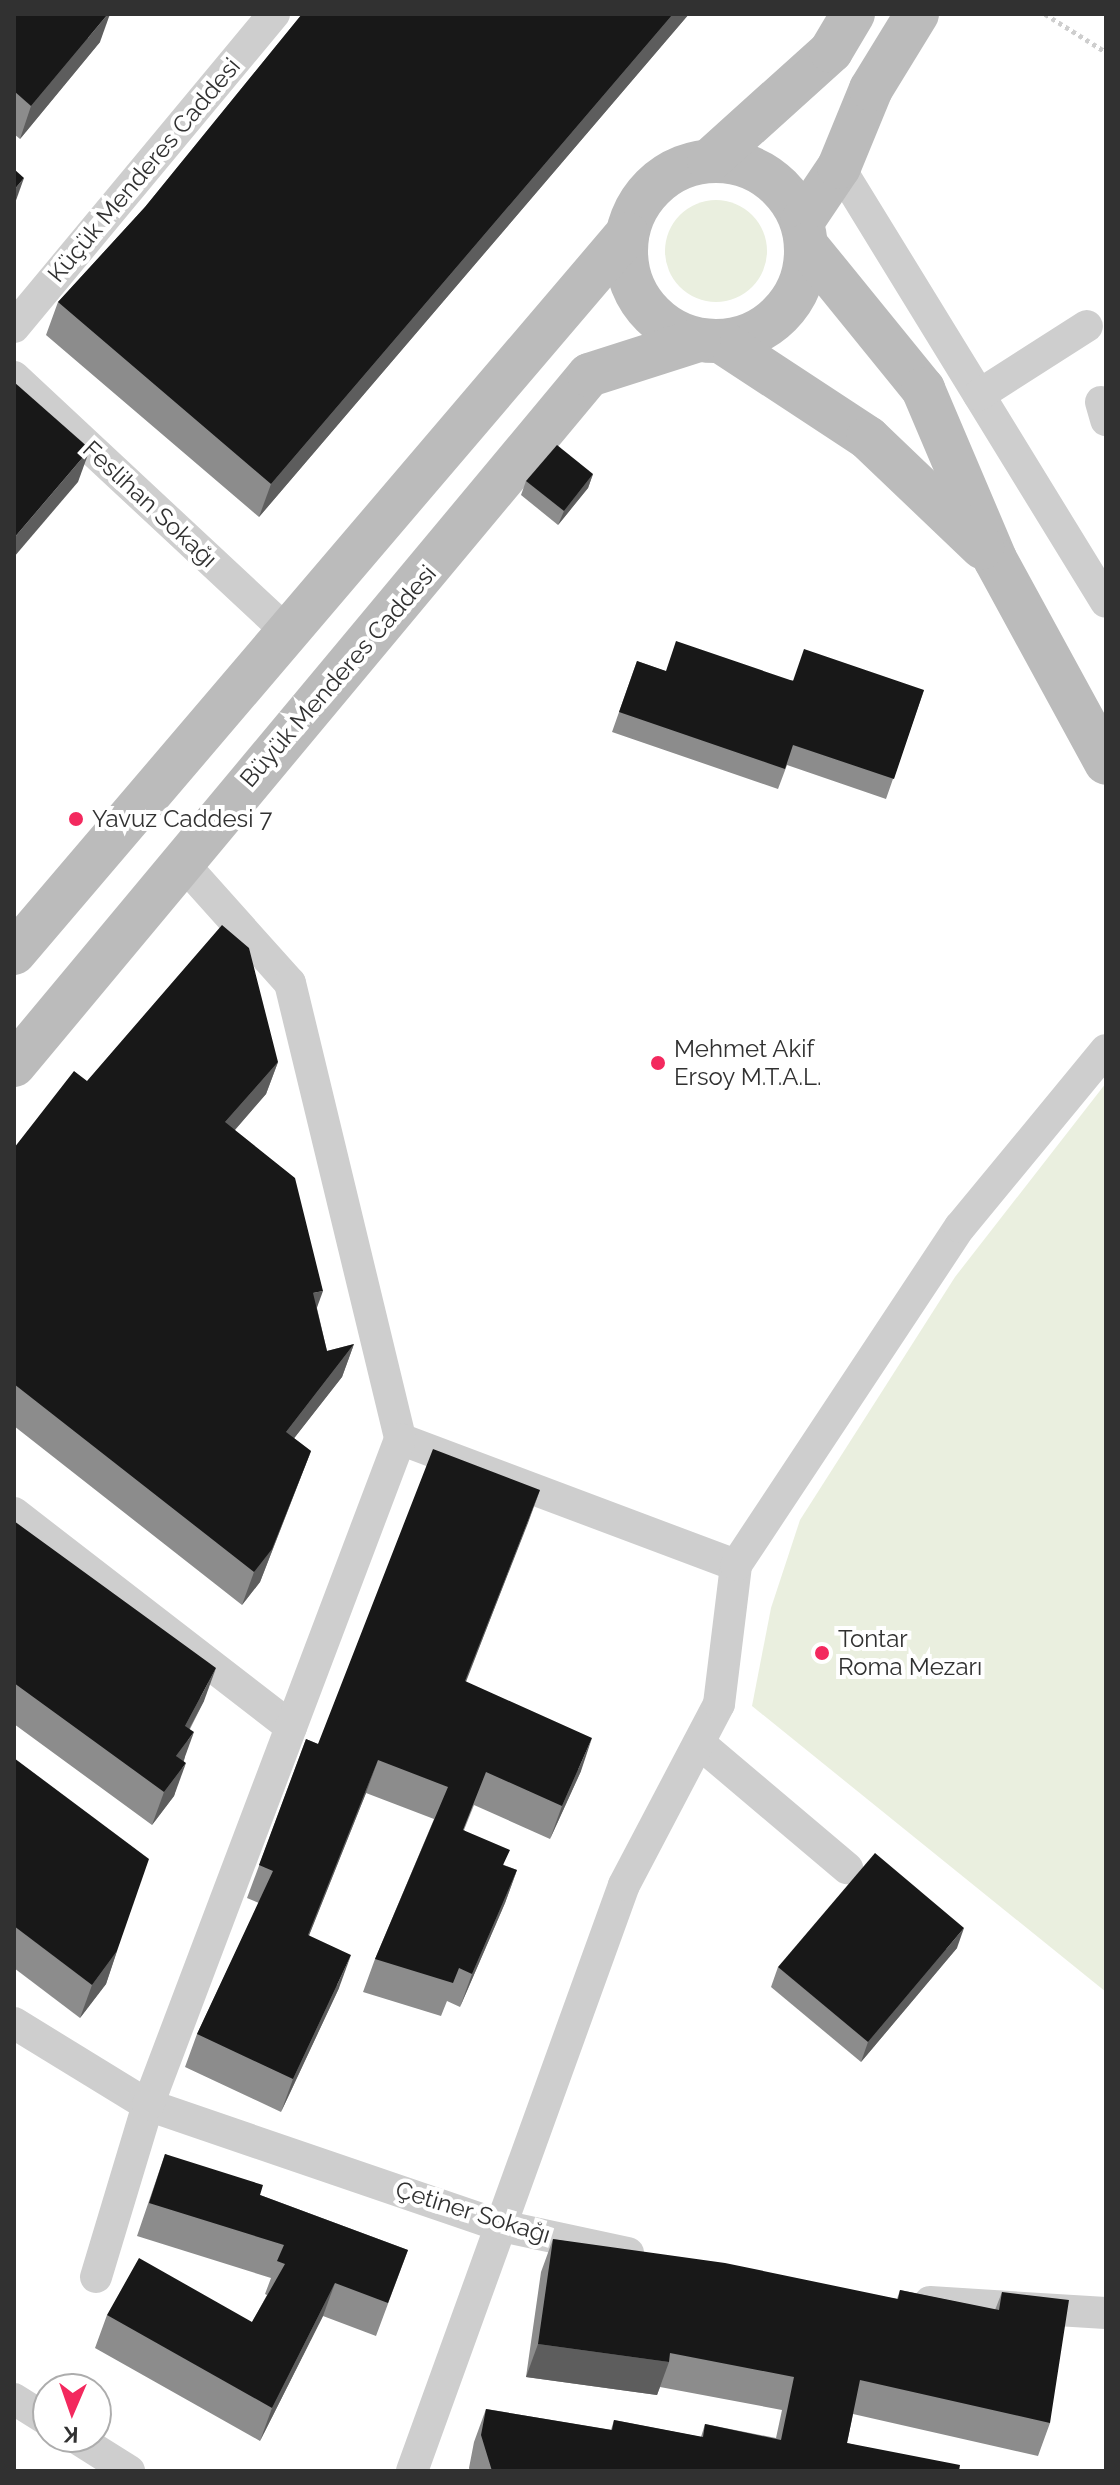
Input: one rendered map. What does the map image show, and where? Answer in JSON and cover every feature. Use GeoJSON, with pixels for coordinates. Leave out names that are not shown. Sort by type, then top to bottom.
{"type":"FeatureCollection","features":[{"type":"Feature","properties":{"kind":"street","name":"Küçük Menderes Caddesi"},"geometry":{"type":"LineString","coordinates":[[14,327],[274,14]]}},
{"type":"Feature","properties":{"kind":"street"},"geometry":{"type":"LineString","coordinates":[[853,14],[831,51],[709,161],[665,176],[634,212],[627,234],[625,258],[640,302],[656,320],[710,341],[868,438],[995,559]]}},
{"type":"Feature","properties":{"kind":"street"},"geometry":{"type":"LineString","coordinates":[[710,341],[767,326],[784,310],[805,268],[804,233],[839,167],[871,89],[917,14]]}},
{"type":"Feature","properties":{"kind":"street"},"geometry":{"type":"LineString","coordinates":[[709,161],[755,170],[775,183],[804,233],[923,389],[995,559],[1106,763]]}},
{"type":"Feature","properties":{"kind":"street"},"geometry":{"type":"LineString","coordinates":[[839,167],[1106,602]]}},
{"type":"Feature","properties":{"kind":"street"},"geometry":{"type":"LineString","coordinates":[[14,953],[285,630],[627,234]]}},
{"type":"Feature","properties":{"kind":"street"},"geometry":{"type":"LineString","coordinates":[[979,395],[1087,326]]}},
{"type":"Feature","properties":{"kind":"street","name":"Büyük Menderes Caddesi"},"geometry":{"type":"LineString","coordinates":[[14,1065],[179,859],[344,674],[589,375],[710,341]]}},
{"type":"Feature","properties":{"kind":"street","name":"Feslihan Sokağı"},"geometry":{"type":"LineString","coordinates":[[14,377],[285,630]]}},
{"type":"Feature","properties":{"kind":"street"},"geometry":{"type":"LineString","coordinates":[[96,2277],[148,2105],[400,1439],[290,983],[179,859]]}},
{"type":"Feature","properties":{"kind":"street"},"geometry":{"type":"LineString","coordinates":[[412,2471],[624,1885],[719,1704],[736,1565],[960,1227],[1106,1050]]}},
{"type":"Feature","properties":{"kind":"street"},"geometry":{"type":"LineString","coordinates":[[400,1439],[736,1565]]}},
{"type":"Feature","properties":{"kind":"street"},"geometry":{"type":"LineString","coordinates":[[14,1513],[291,1727]]}},
{"type":"Feature","properties":{"kind":"street"},"geometry":{"type":"LineString","coordinates":[[699,1743],[847,1868]]}},
{"type":"Feature","properties":{"kind":"street","name":"Çetiner Sokağı"},"geometry":{"type":"LineString","coordinates":[[14,2023],[148,2105],[502,2226],[656,2259]]}},
{"type":"Feature","properties":{"kind":"street"},"geometry":{"type":"LineString","coordinates":[[903,2300],[1106,2313]]}},
{"type":"Feature","properties":{"kind":"street"},"geometry":{"type":"LineString","coordinates":[[14,2399],[32,2410]]}},
{"type":"Feature","properties":{"kind":"street"},"geometry":{"type":"LineString","coordinates":[[100,2453],[129,2471]]}},
{"type":"Feature","properties":{"kind":"path"},"geometry":{"type":"LineString","coordinates":[[1045,14],[1106,52]]}},
{"type":"Feature","properties":{"kind":"green space"},"geometry":{"type":"Polygon","coordinates":[[[716,200],[736,204],[752,215],[763,231],[767,251],[763,271],[752,287],[736,298],[716,302],[696,298],[680,287],[669,271],[665,251],[669,231],[680,215],[696,204],[716,200]]]}},
{"type":"Feature","properties":{"kind":"green space"},"geometry":{"type":"Polygon","coordinates":[[[1106,1083],[1106,1992],[752,1706],[771,1608],[800,1520],[955,1277],[1106,1083]]]}},
{"type":"Feature","properties":{"kind":"building"},"geometry":{"type":"Polygon","coordinates":[[[14,14],[108,14],[31,106],[14,91],[14,14]]]}},
{"type":"Feature","properties":{"kind":"building"},"geometry":{"type":"Polygon","coordinates":[[[302,14],[673,14],[271,484],[58,302],[145,207],[302,14]]]}},
{"type":"Feature","properties":{"kind":"building"},"geometry":{"type":"Polygon","coordinates":[[[14,169],[24,178],[14,190],[14,169]]]}},
{"type":"Feature","properties":{"kind":"building"},"geometry":{"type":"Polygon","coordinates":[[[14,382],[90,449],[14,538],[14,382]]]}},
{"type":"Feature","properties":{"kind":"building"},"geometry":{"type":"Polygon","coordinates":[[[557,445],[593,474],[564,511],[526,481],[557,445]]]}},
{"type":"Feature","properties":{"kind":"building"},"geometry":{"type":"Polygon","coordinates":[[[676,641],[793,681],[804,649],[924,690],[894,779],[793,745],[785,769],[619,712],[637,661],[666,671],[676,641]]]}},
{"type":"Feature","properties":{"kind":"building"},"geometry":{"type":"Polygon","coordinates":[[[222,925],[249,948],[278,1062],[225,1122],[295,1178],[323,1291],[313,1293],[327,1351],[354,1344],[286,1432],[311,1451],[272,1549],[254,1572],[14,1384],[14,1148],[74,1071],[87,1081],[222,925]]]}},
{"type":"Feature","properties":{"kind":"building"},"geometry":{"type":"Polygon","coordinates":[[[433,1449],[540,1490],[465,1681],[592,1738],[562,1806],[486,1772],[463,1830],[510,1850],[503,1865],[517,1870],[472,1974],[459,1968],[453,1983],[375,1959],[448,1787],[378,1760],[308,1935],[351,1955],[293,2079],[197,2034],[273,1871],[259,1865],[306,1739],[318,1744],[433,1449]]]}},
{"type":"Feature","properties":{"kind":"building"},"geometry":{"type":"Polygon","coordinates":[[[14,1521],[216,1668],[185,1726],[194,1732],[176,1756],[186,1763],[164,1792],[14,1683],[14,1521]]]}},
{"type":"Feature","properties":{"kind":"building"},"geometry":{"type":"Polygon","coordinates":[[[14,1758],[149,1859],[117,1951],[92,1985],[14,1926],[14,1758]]]}},
{"type":"Feature","properties":{"kind":"building"},"geometry":{"type":"Polygon","coordinates":[[[875,1853],[964,1928],[868,2042],[778,1967],[875,1853]]]}},
{"type":"Feature","properties":{"kind":"building"},"geometry":{"type":"Polygon","coordinates":[[[165,2154],[263,2185],[260,2195],[408,2250],[388,2303],[335,2283],[272,2408],[107,2315],[139,2258],[252,2322],[285,2264],[277,2261],[284,2245],[149,2203],[165,2154]]]}},
{"type":"Feature","properties":{"kind":"building"},"geometry":{"type":"Polygon","coordinates":[[[553,2239],[725,2263],[898,2299],[900,2290],[999,2310],[1002,2292],[1069,2300],[1050,2423],[860,2380],[847,2443],[960,2465],[959,2471],[492,2471],[481,2435],[486,2409],[612,2430],[614,2420],[703,2437],[705,2424],[781,2440],[794,2377],[670,2353],[669,2362],[538,2344],[553,2239]]]}},
{"type":"Feature","properties":{"kind":"place","name":"Yavuz Caddesi 7"},"geometry":{"type":"Point","coordinates":[76,819]}},
{"type":"Feature","properties":{"kind":"place","name":"Mehmet Akif Ersoy M.T.A.L."},"geometry":{"type":"Point","coordinates":[658,1063]}},
{"type":"Feature","properties":{"kind":"place","name":"Tontar Roma Mezarı"},"geometry":{"type":"Point","coordinates":[822,1653]}}]}
